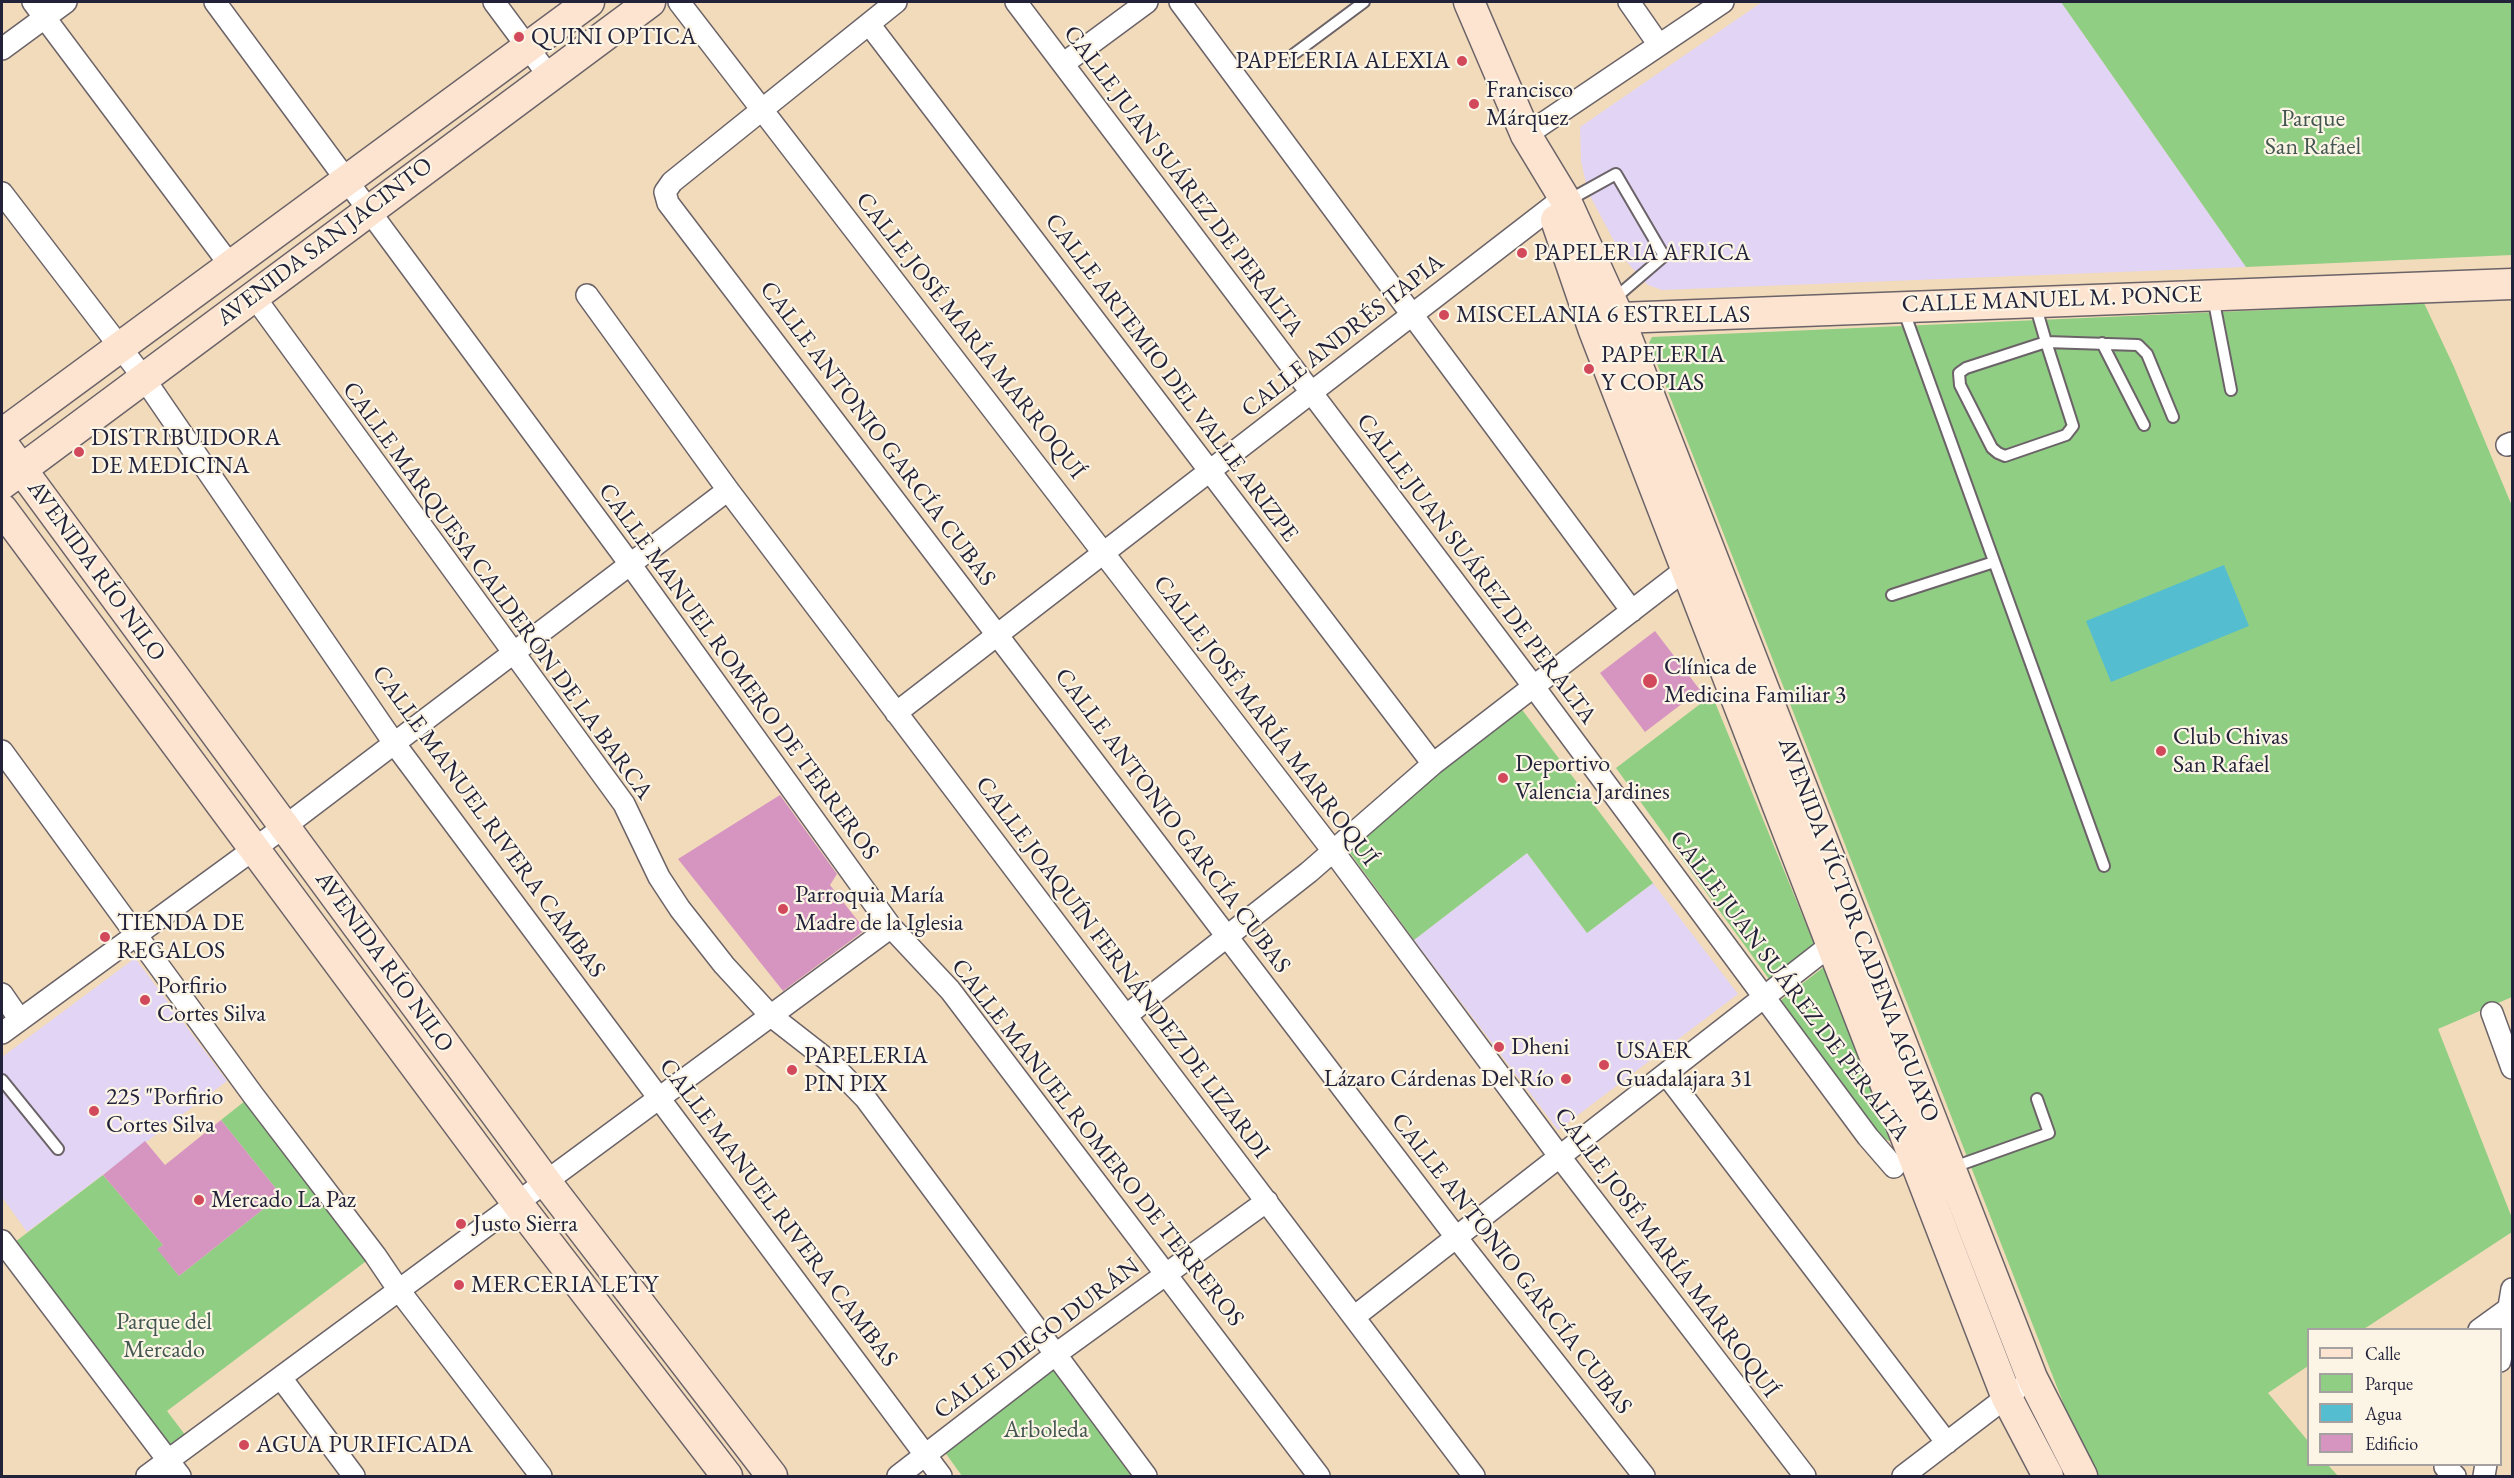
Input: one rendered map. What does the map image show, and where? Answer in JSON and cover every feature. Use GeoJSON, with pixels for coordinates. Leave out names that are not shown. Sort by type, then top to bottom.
{"type":"FeatureCollection","features":[{"type":"Feature","properties":{"kind":"street"},"geometry":{"type":"LineString","coordinates":[[2,49],[39,10],[66,2]]}},
{"type":"Feature","properties":{"kind":"street","name":"CALLE MANUEL ROMERO DE TERREROS"},"geometry":{"type":"LineString","coordinates":[[215,2],[630,564],[891,927],[950,990],[1319,1476]]}},
{"type":"Feature","properties":{"kind":"street"},"geometry":{"type":"LineString","coordinates":[[494,2],[549,76]]}},
{"type":"Feature","properties":{"kind":"street","name":"AVENIDA SAN JACINTO"},"geometry":{"type":"LineString","coordinates":[[2,434],[122,348],[230,265],[589,2]]}},
{"type":"Feature","properties":{"kind":"street","name":"AVENIDA SAN JACINTO"},"geometry":{"type":"LineString","coordinates":[[11,477],[650,2]]}},
{"type":"Feature","properties":{"kind":"street","name":"CALLE JOSÉ MARÍA MARROQUÍ"},"geometry":{"type":"LineString","coordinates":[[679,2],[763,108],[1332,850],[1560,1157],[1805,1476]]}},
{"type":"Feature","properties":{"kind":"street"},"geometry":{"type":"LineString","coordinates":[[763,108],[896,2]]}},
{"type":"Feature","properties":{"kind":"street","name":"CALLE JUAN SUÁREZ DE PERALTA"},"geometry":{"type":"LineString","coordinates":[[1016,2],[1534,687],[1868,1137],[1894,1167]]}},
{"type":"Feature","properties":{"kind":"street"},"geometry":{"type":"LineString","coordinates":[[1063,64],[1147,2]]}},
{"type":"Feature","properties":{"kind":"street"},"geometry":{"type":"LineString","coordinates":[[1180,2],[1632,611]]}},
{"type":"Feature","properties":{"kind":"street","name":"AVENIDA VÍCTOR CADENA AGUAYO"},"geometry":{"type":"LineString","coordinates":[[1469,2],[1526,135],[1558,197],[1558,230],[1608,316],[1857,925],[2032,1378],[2082,1476]]}},
{"type":"Feature","properties":{"kind":"street"},"geometry":{"type":"LineString","coordinates":[[1629,2],[1659,45]]}},
{"type":"Feature","properties":{"kind":"street"},"geometry":{"type":"LineString","coordinates":[[1526,135],[1723,2]]}},
{"type":"Feature","properties":{"kind":"street"},"geometry":{"type":"LineString","coordinates":[[39,10],[230,265]]}},
{"type":"Feature","properties":{"kind":"street","name":"CALLE ARTEMIO DEL VALLE ARIZPE"},"geometry":{"type":"LineString","coordinates":[[868,24],[1433,764]]}},
{"type":"Feature","properties":{"kind":"street","name":"CALLE ANTONIO GARCÍA CUBAS"},"geometry":{"type":"LineString","coordinates":[[763,108],[672,182],[665,192],[668,203],[998,633],[1456,1237],[1644,1476]]}},
{"type":"Feature","properties":{"kind":"street","name":"CALLE MANUEL RIVERA CAMBAS"},"geometry":{"type":"LineString","coordinates":[[2,193],[143,377],[394,743],[662,1098],[941,1476]]}},
{"type":"Feature","properties":{"kind":"street","name":"CALLE ANDRÉS TAPIA"},"geometry":{"type":"LineString","coordinates":[[896,713],[1413,314],[1558,197]]}},
{"type":"Feature","properties":{"kind":"street","name":"CALLE MANUEL M. PONCE"},"geometry":{"type":"LineString","coordinates":[[1608,316],[2512,284]]}},
{"type":"Feature","properties":{"kind":"street","name":"CALLE MARQUESA CALDERÓN DE LA BARCA"},"geometry":{"type":"LineString","coordinates":[[253,295],[512,654],[624,804],[659,877],[680,909],[724,964],[770,1015],[829,1061],[866,1099],[1146,1476]]}},
{"type":"Feature","properties":{"kind":"street","name":"CALLE JOAQUÍN FERNÁNDEZ DE LIZARDI"},"geometry":{"type":"LineString","coordinates":[[587,295],[896,713],[1474,1476]]}},
{"type":"Feature","properties":{"kind":"street","name":"AVENIDA VÍCTOR CADENA AGUAYO"},"geometry":{"type":"LineString","coordinates":[[1608,316],[1686,569],[2007,1398],[2048,1476]]}},
{"type":"Feature","properties":{"kind":"street","name":"AVENIDA RÍO NILO"},"geometry":{"type":"LineString","coordinates":[[2,443],[11,477],[284,827],[546,1182],[772,1476]]}},
{"type":"Feature","properties":{"kind":"street"},"geometry":{"type":"LineString","coordinates":[[2,1033],[284,827],[729,490]]}},
{"type":"Feature","properties":{"kind":"street","name":"AVENIDA RÍO NILO"},"geometry":{"type":"LineString","coordinates":[[2,509],[517,1203],[727,1476]]}},
{"type":"Feature","properties":{"kind":"street"},"geometry":{"type":"LineString","coordinates":[[1127,1015],[1229,938],[1433,764],[1686,569]]}},
{"type":"Feature","properties":{"kind":"street"},"geometry":{"type":"LineString","coordinates":[[2,751],[253,1095],[541,1476]]}},
{"type":"Feature","properties":{"kind":"street"},"geometry":{"type":"LineString","coordinates":[[1354,1317],[1857,925]]}},
{"type":"Feature","properties":{"kind":"street"},"geometry":{"type":"LineString","coordinates":[[147,1476],[174,1468],[281,1378],[398,1289],[662,1098],[770,1015],[891,927]]}},
{"type":"Feature","properties":{"kind":"street"},"geometry":{"type":"LineString","coordinates":[[2,994],[20,1020]]}},
{"type":"Feature","properties":{"kind":"street"},"geometry":{"type":"LineString","coordinates":[[2492,1013],[2512,1068]]}},
{"type":"Feature","properties":{"kind":"street"},"geometry":{"type":"LineString","coordinates":[[1666,1074],[1947,1443]]}},
{"type":"Feature","properties":{"kind":"street","name":"CALLE DIEGO DURÁN"},"geometry":{"type":"LineString","coordinates":[[898,1476],[1056,1354],[1267,1201]]}},
{"type":"Feature","properties":{"kind":"street"},"geometry":{"type":"LineString","coordinates":[[2,1241],[174,1468]]}},
{"type":"Feature","properties":{"kind":"street"},"geometry":{"type":"LineString","coordinates":[[2480,1328],[2510,1299]]}},
{"type":"Feature","properties":{"kind":"street"},"geometry":{"type":"LineString","coordinates":[[2502,1349],[2510,1299]]}},
{"type":"Feature","properties":{"kind":"street"},"geometry":{"type":"LineString","coordinates":[[281,1378],[354,1476]]}},
{"type":"Feature","properties":{"kind":"street"},"geometry":{"type":"LineString","coordinates":[[1903,1476],[2032,1378]]}},
{"type":"Feature","properties":{"kind":"lane"},"geometry":{"type":"LineString","coordinates":[[1294,54],[1364,2]]}},
{"type":"Feature","properties":{"kind":"lane"},"geometry":{"type":"LineString","coordinates":[[1558,197],[1616,174],[1664,256],[1608,316]]}},
{"type":"Feature","properties":{"kind":"lane"},"geometry":{"type":"LineString","coordinates":[[2212,294],[2231,390]]}},
{"type":"Feature","properties":{"kind":"lane"},"geometry":{"type":"LineString","coordinates":[[2035,300],[2046,342],[2073,422],[2072,430],[2066,435],[2005,456],[1992,448],[1960,385],[1959,373],[1966,368],[2046,342],[2138,345],[2144,349],[2173,417]]}},
{"type":"Feature","properties":{"kind":"lane"},"geometry":{"type":"LineString","coordinates":[[1902,306],[2104,866]]}},
{"type":"Feature","properties":{"kind":"lane"},"geometry":{"type":"LineString","coordinates":[[2102,343],[2144,425]]}},
{"type":"Feature","properties":{"kind":"lane"},"geometry":{"type":"LineString","coordinates":[[1892,596],[1994,562]]}},
{"type":"Feature","properties":{"kind":"lane"},"geometry":{"type":"LineString","coordinates":[[2,1080],[58,1149]]}},
{"type":"Feature","properties":{"kind":"lane"},"geometry":{"type":"LineString","coordinates":[[1951,1168],[2049,1133],[2037,1099]]}},
{"type":"Feature","properties":{"kind":"shaded area"},"geometry":{"type":"Polygon","coordinates":[[[1762,2],[2061,2],[2246,267],[1662,290],[1648,285],[1623,258],[1588,192],[1581,161],[1580,127],[1762,2]]]}},
{"type":"Feature","properties":{"kind":"shaded area"},"geometry":{"type":"Polygon","coordinates":[[[1527,853],[1587,933],[1653,883],[1738,994],[1558,1130],[1414,940],[1527,853]]]}},
{"type":"Feature","properties":{"kind":"shaded area","name":"225 \"Porfirio Cortes Silva"},"geometry":{"type":"Polygon","coordinates":[[[135,958],[227,1081],[27,1232],[2,1197],[2,1057],[135,958]]]}},
{"type":"Feature","properties":{"kind":"green space","name":"Parque San Rafael"},"geometry":{"type":"Polygon","coordinates":[[[2061,2],[2512,2],[2512,255],[2246,267],[2061,2]]]}},
{"type":"Feature","properties":{"kind":"green space","name":"Club Chivas San Rafael"},"geometry":{"type":"Polygon","coordinates":[[[2424,303],[2454,367],[2512,506],[2512,997],[2438,1029],[2512,1218],[2512,1232],[2366,1328],[2307,1328],[2307,1367],[2268,1393],[2307,1440],[2307,1466],[2329,1466],[2338,1476],[2095,1476],[2084,1456],[1649,343],[1652,337],[2424,303]]]}},
{"type":"Feature","properties":{"kind":"green space"},"geometry":{"type":"Polygon","coordinates":[[[1712,695],[1815,946],[1769,979],[1616,768],[1712,695]]]}},
{"type":"Feature","properties":{"kind":"green space","name":"Deportivo Valencia Jardines"},"geometry":{"type":"Polygon","coordinates":[[[1520,707],[1653,883],[1587,933],[1527,853],[1414,940],[1347,849],[1520,707]]]}},
{"type":"Feature","properties":{"kind":"green space"},"geometry":{"type":"Polygon","coordinates":[[[1825,966],[1898,1145],[1873,1133],[1780,1001],[1825,966]]]}},
{"type":"Feature","properties":{"kind":"green space","name":"Parque del Mercado"},"geometry":{"type":"Polygon","coordinates":[[[250,1097],[373,1256],[167,1411],[189,1440],[174,1451],[15,1242],[103,1175],[163,1245],[158,1249],[179,1276],[281,1195],[221,1120],[250,1097]]]}},
{"type":"Feature","properties":{"kind":"green space","name":"Arboleda"},"geometry":{"type":"Polygon","coordinates":[[[1055,1364],[1137,1476],[962,1476],[944,1451],[1055,1364]]]}},
{"type":"Feature","properties":{"kind":"water"},"geometry":{"type":"Polygon","coordinates":[[[2224,565],[2249,626],[2111,682],[2086,621],[2224,565]]]}},
{"type":"Feature","properties":{"kind":"building","name":"Clínica de Medicina Familiar 3"},"geometry":{"type":"Polygon","coordinates":[[[1655,631],[1700,690],[1645,732],[1600,673],[1655,631]]]}},
{"type":"Feature","properties":{"kind":"building","name":"Parroquia María Madre de la Iglesia"},"geometry":{"type":"Polygon","coordinates":[[[780,795],[837,874],[830,885],[865,930],[783,991],[678,859],[780,795]]]}},
{"type":"Feature","properties":{"kind":"building","name":"Mercado La Paz"},"geometry":{"type":"Polygon","coordinates":[[[221,1120],[281,1195],[179,1276],[157,1249],[163,1245],[103,1175],[145,1141],[165,1165],[221,1120]]]}},
{"type":"Feature","properties":{"kind":"place","name":"QUINI OPTICA"},"geometry":{"type":"Point","coordinates":[519,37]}},
{"type":"Feature","properties":{"kind":"place","name":"PAPELERIA ALEXIA"},"geometry":{"type":"Point","coordinates":[1462,61]}},
{"type":"Feature","properties":{"kind":"place","name":"Francisco Márquez"},"geometry":{"type":"Point","coordinates":[1474,104]}},
{"type":"Feature","properties":{"kind":"place","name":"PAPELERIA AFRICA"},"geometry":{"type":"Point","coordinates":[1522,253]}},
{"type":"Feature","properties":{"kind":"place","name":"MISCELANIA 6 ESTRELLAS"},"geometry":{"type":"Point","coordinates":[1444,315]}},
{"type":"Feature","properties":{"kind":"place","name":"PAPELERIA Y COPIAS"},"geometry":{"type":"Point","coordinates":[1589,369]}},
{"type":"Feature","properties":{"kind":"place","name":"DISTRIBUIDORA DE MEDICINA"},"geometry":{"type":"Point","coordinates":[79,452]}},
{"type":"Feature","properties":{"kind":"place","name":"Clínica de Medicina Familiar 3"},"geometry":{"type":"Point","coordinates":[1650,681]}},
{"type":"Feature","properties":{"kind":"place","name":"Club Chivas San Rafael"},"geometry":{"type":"Point","coordinates":[2161,751]}},
{"type":"Feature","properties":{"kind":"place","name":"Deportivo Valencia Jardines"},"geometry":{"type":"Point","coordinates":[1503,778]}},
{"type":"Feature","properties":{"kind":"place","name":"Parroquia María Madre de la Iglesia"},"geometry":{"type":"Point","coordinates":[783,909]}},
{"type":"Feature","properties":{"kind":"place","name":"TIENDA DE REGALOS"},"geometry":{"type":"Point","coordinates":[105,937]}},
{"type":"Feature","properties":{"kind":"place","name":"Porfirio Cortes Silva"},"geometry":{"type":"Point","coordinates":[145,1000]}},
{"type":"Feature","properties":{"kind":"place","name":"Dheni"},"geometry":{"type":"Point","coordinates":[1499,1047]}},
{"type":"Feature","properties":{"kind":"place","name":"USAER Guadalajara 31"},"geometry":{"type":"Point","coordinates":[1604,1065]}},
{"type":"Feature","properties":{"kind":"place","name":"PAPELERIA PIN PIX"},"geometry":{"type":"Point","coordinates":[792,1070]}},
{"type":"Feature","properties":{"kind":"place","name":"Lázaro Cárdenas Del Río"},"geometry":{"type":"Point","coordinates":[1566,1079]}},
{"type":"Feature","properties":{"kind":"place","name":"225 \"Porfirio Cortes Silva"},"geometry":{"type":"Point","coordinates":[94,1111]}},
{"type":"Feature","properties":{"kind":"place","name":"Mercado La Paz"},"geometry":{"type":"Point","coordinates":[199,1200]}},
{"type":"Feature","properties":{"kind":"place","name":"Justo Sierra"},"geometry":{"type":"Point","coordinates":[461,1224]}},
{"type":"Feature","properties":{"kind":"place","name":"MERCERIA LETY"},"geometry":{"type":"Point","coordinates":[459,1285]}},
{"type":"Feature","properties":{"kind":"place","name":"AGUA PURIFICADA"},"geometry":{"type":"Point","coordinates":[244,1445]}}]}
